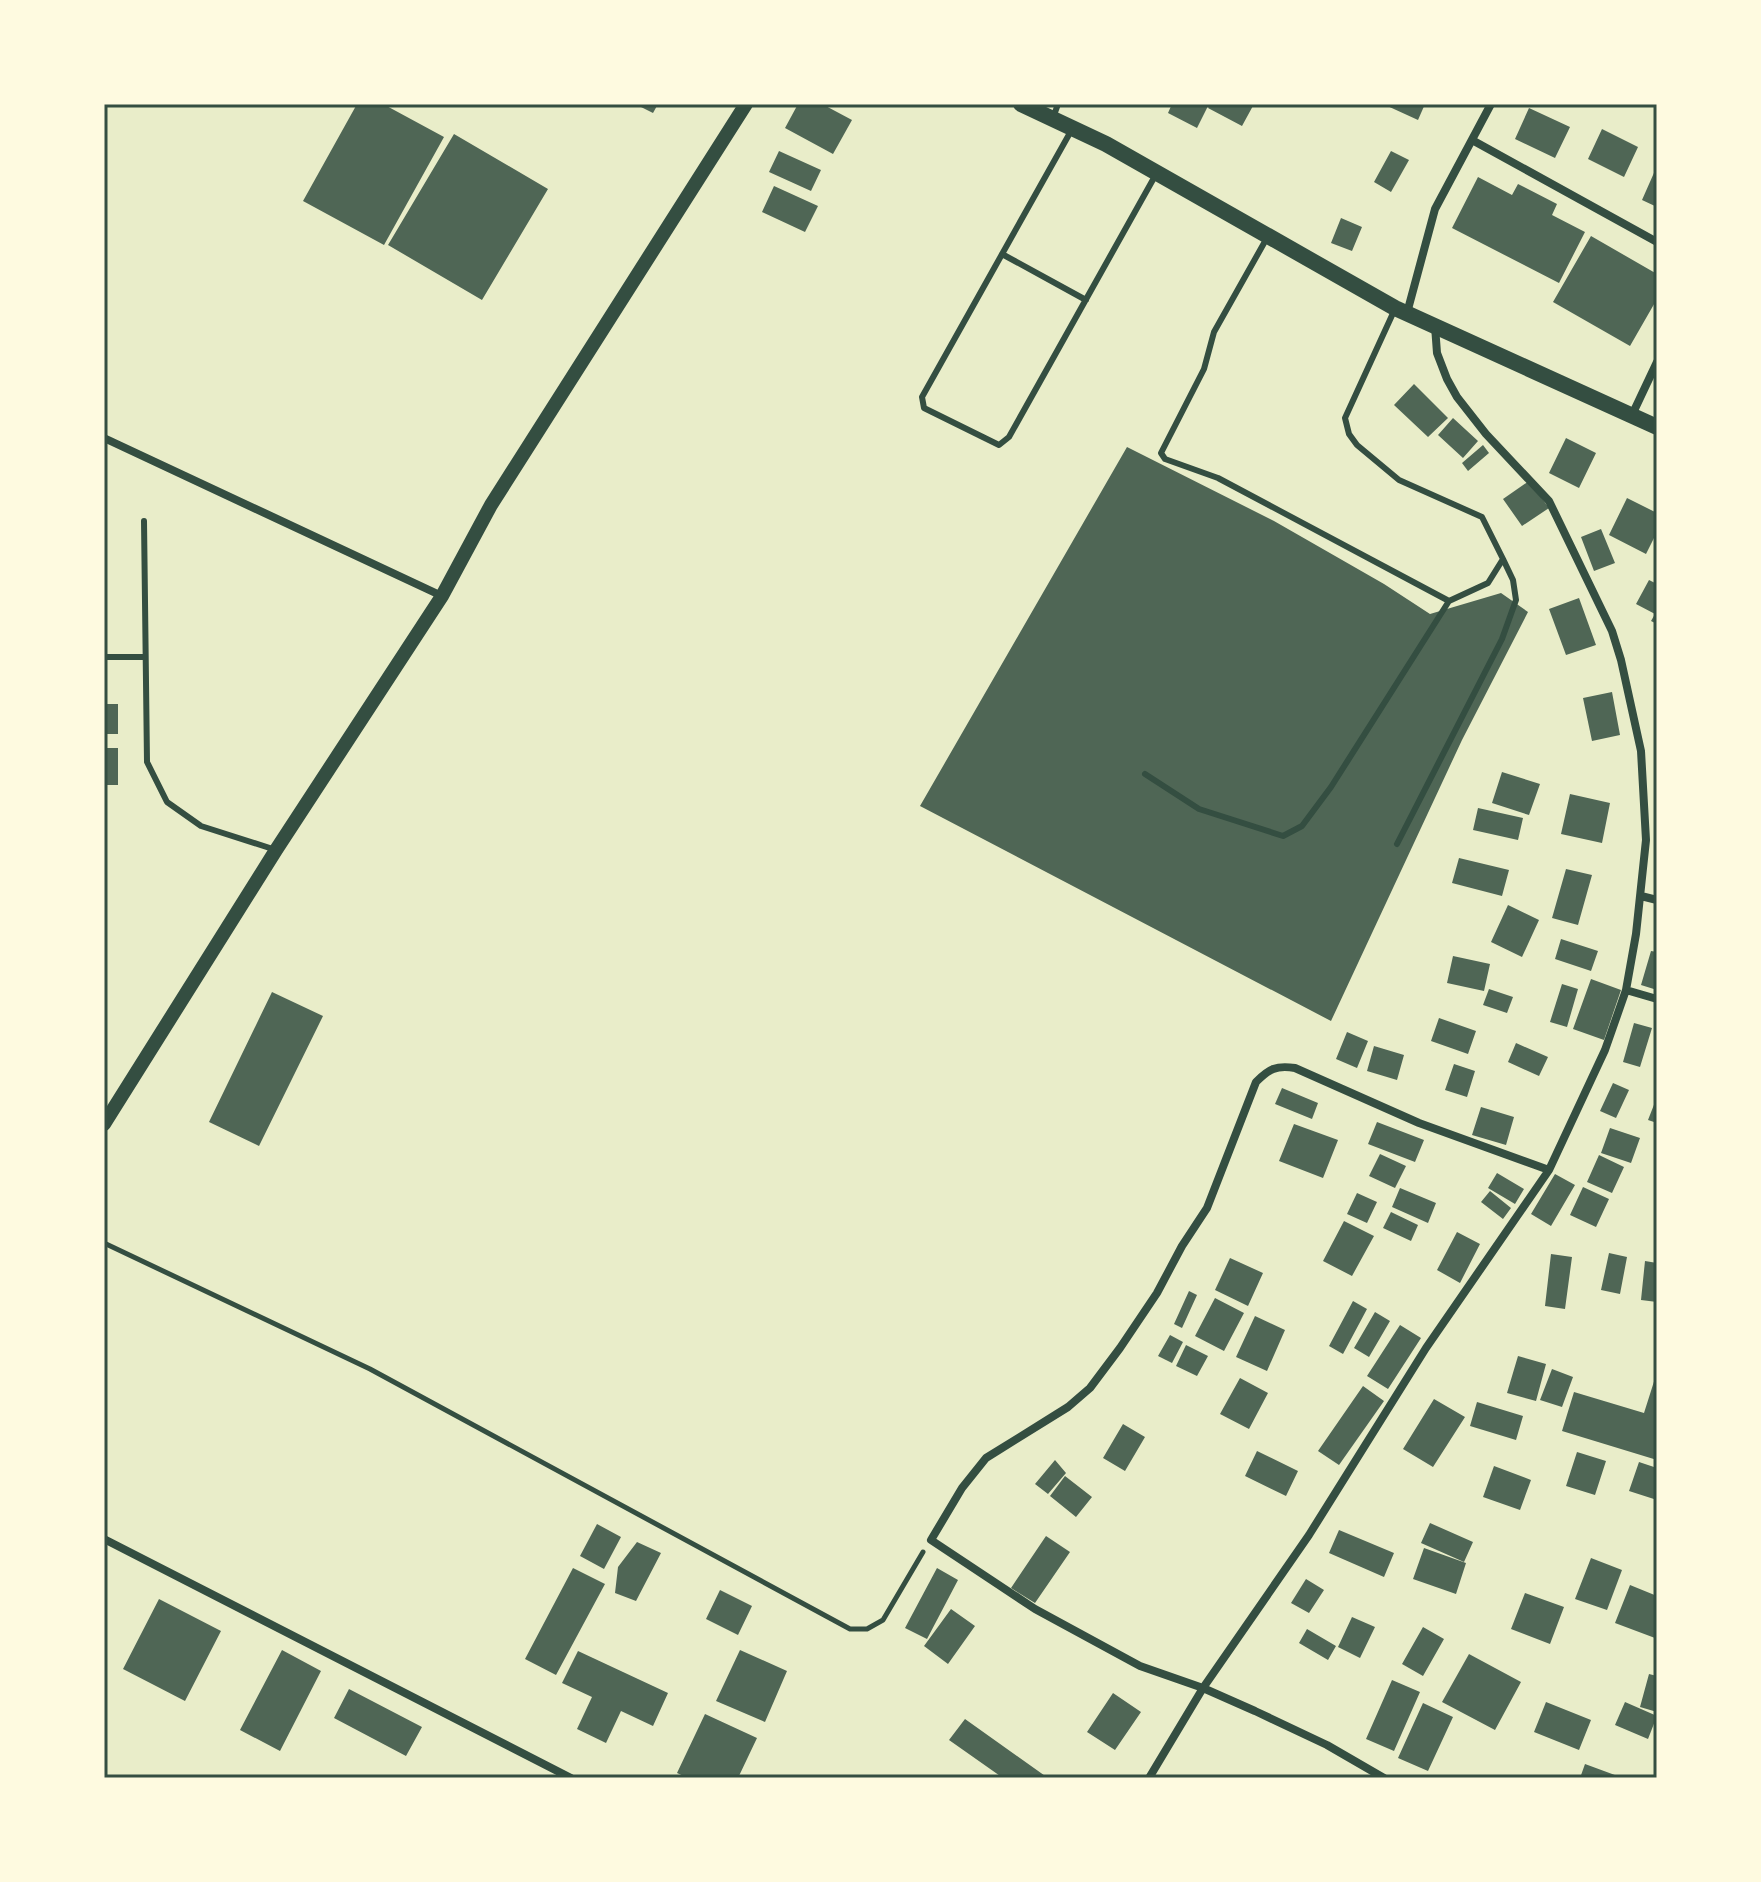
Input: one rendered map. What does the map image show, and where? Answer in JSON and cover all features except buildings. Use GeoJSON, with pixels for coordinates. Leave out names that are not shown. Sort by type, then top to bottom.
{"type":"FeatureCollection","features":[{"type":"Feature","properties":{"kind":"main road"},"geometry":{"type":"LineString","coordinates":[[1021,104],[1055,111],[1073,128],[1401,310],[1657,427]]}},
{"type":"Feature","properties":{"kind":"street"},"geometry":{"type":"LineString","coordinates":[[104,1124],[276,850],[442,596],[491,505],[746,104]]}},
{"type":"Feature","properties":{"kind":"street"},"geometry":{"type":"LineString","coordinates":[[1401,310],[1435,209],[1491,104]]}},
{"type":"Feature","properties":{"kind":"street"},"geometry":{"type":"LineString","coordinates":[[1472,140],[1657,242]]}},
{"type":"Feature","properties":{"kind":"street"},"geometry":{"type":"LineString","coordinates":[[1149,1778],[1203,1688],[1309,1535],[1426,1348],[1549,1170],[1605,1050],[1626,990],[1641,896],[1646,840],[1641,751],[1612,631],[1549,501],[1486,434],[1457,397],[1437,353],[1435,325]]}},
{"type":"Feature","properties":{"kind":"street"},"geometry":{"type":"LineString","coordinates":[[1632,415],[1657,362]]}},
{"type":"Feature","properties":{"kind":"street"},"geometry":{"type":"LineString","coordinates":[[104,438],[442,596]]}},
{"type":"Feature","properties":{"kind":"street"},"geometry":{"type":"LineString","coordinates":[[1641,896],[1657,900]]}},
{"type":"Feature","properties":{"kind":"street"},"geometry":{"type":"LineString","coordinates":[[1626,990],[1657,999]]}},
{"type":"Feature","properties":{"kind":"street"},"geometry":{"type":"LineString","coordinates":[[1384,1778],[1327,1745],[1203,1688],[1140,1666],[1035,1609],[931,1540],[962,1488],[986,1458],[1068,1407],[1090,1388],[1120,1348],[1207,1208],[1256,1082],[1269,1068],[1295,1068],[1419,1123],[1549,1170]]}},
{"type":"Feature","properties":{"kind":"street"},"geometry":{"type":"LineString","coordinates":[[104,1539],[571,1778]]}},
{"type":"Feature","properties":{"kind":"lane"},"geometry":{"type":"LineString","coordinates":[[1073,128],[922,397],[924,408],[999,445],[1009,437],[1157,173]]}},
{"type":"Feature","properties":{"kind":"lane"},"geometry":{"type":"LineString","coordinates":[[1268,235],[1214,332],[1204,369],[1161,453],[1165,459],[1218,478],[1449,601]]}},
{"type":"Feature","properties":{"kind":"lane"},"geometry":{"type":"LineString","coordinates":[[1002,254],[1086,300]]}},
{"type":"Feature","properties":{"kind":"lane"},"geometry":{"type":"LineString","coordinates":[[1397,844],[1502,639],[1516,600],[1513,580],[1482,517],[1399,480],[1357,445],[1349,434],[1345,418],[1401,310]]}},
{"type":"Feature","properties":{"kind":"lane"},"geometry":{"type":"LineString","coordinates":[[144,521],[147,762],[167,802],[201,826],[276,850]]}},
{"type":"Feature","properties":{"kind":"lane"},"geometry":{"type":"LineString","coordinates":[[1145,774],[1199,809],[1283,836],[1302,826],[1331,787],[1449,601],[1488,583],[1503,559]]}},
{"type":"Feature","properties":{"kind":"lane"},"geometry":{"type":"LineString","coordinates":[[104,657],[144,657]]}},
{"type":"Feature","properties":{"kind":"path"},"geometry":{"type":"LineString","coordinates":[[104,1243],[370,1369],[850,1629],[867,1629],[883,1620],[931,1540]]}}]}
